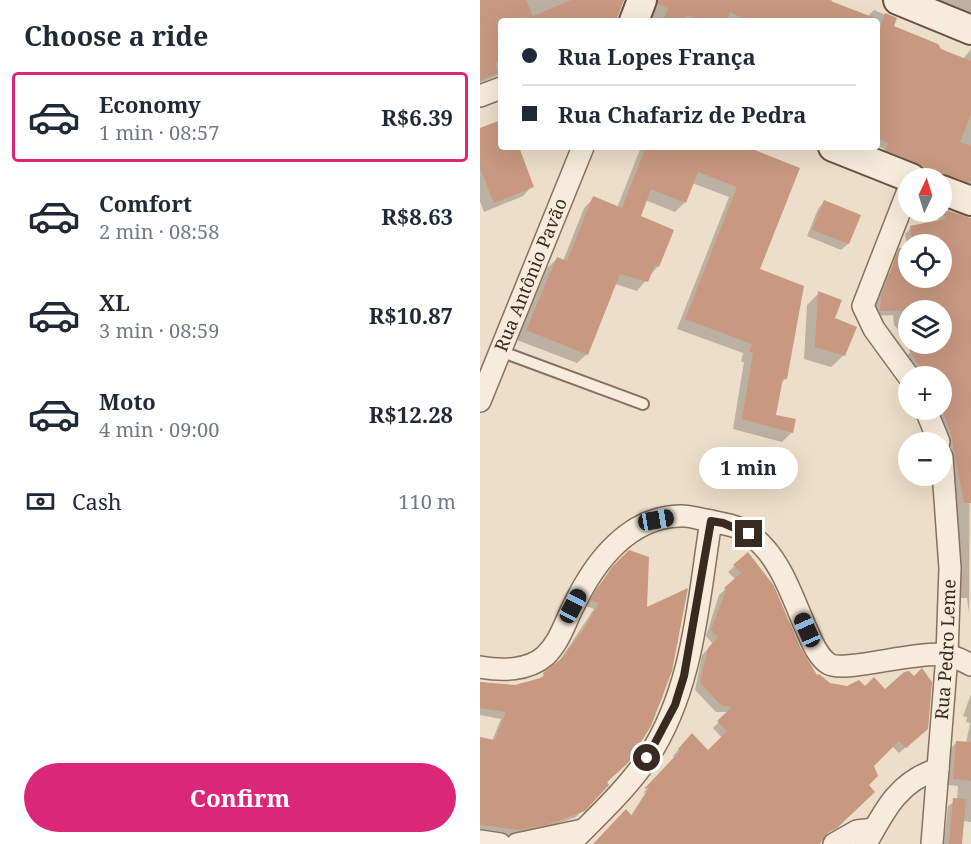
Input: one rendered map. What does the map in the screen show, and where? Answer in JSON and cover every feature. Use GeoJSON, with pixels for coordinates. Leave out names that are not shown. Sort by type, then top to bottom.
{"type":"FeatureCollection","features":[{"type":"Feature","properties":{"kind":"street"},"geometry":{"type":"LineString","coordinates":[[635,18],[642,0]]}},
{"type":"Feature","properties":{"kind":"street"},"geometry":{"type":"LineString","coordinates":[[898,0],[971,30]]}},
{"type":"Feature","properties":{"kind":"street"},"geometry":{"type":"LineString","coordinates":[[480,96],[498,89]]}},
{"type":"Feature","properties":{"kind":"street","name":"Rua Antônio Pavão"},"geometry":{"type":"LineString","coordinates":[[480,401],[582,150]]}},
{"type":"Feature","properties":{"kind":"street"},"geometry":{"type":"LineString","coordinates":[[841,150],[898,173]]}},
{"type":"Feature","properties":{"kind":"street"},"geometry":{"type":"LineString","coordinates":[[952,194],[971,201]]}},
{"type":"Feature","properties":{"kind":"street"},"geometry":{"type":"LineString","coordinates":[[898,216],[863,306],[874,329],[901,366]]}},
{"type":"Feature","properties":{"kind":"street","name":"Rua Pedro Leme"},"geometry":{"type":"LineString","coordinates":[[933,844],[947,655],[950,568],[944,486]]}},
{"type":"Feature","properties":{"kind":"street"},"geometry":{"type":"LineString","coordinates":[[480,667],[500,670],[528,666],[544,656],[559,638],[592,570],[627,534],[656,520],[680,516],[723,523],[749,534],[769,555],[787,584],[820,655],[830,665],[852,667],[896,657],[926,654],[947,655],[971,666]]}},
{"type":"Feature","properties":{"kind":"street"},"geometry":{"type":"LineString","coordinates":[[517,844],[577,837],[642,765],[675,705],[691,646],[711,521]]}},
{"type":"Feature","properties":{"kind":"street"},"geometry":{"type":"LineString","coordinates":[[834,844],[857,831],[870,836],[897,794],[910,780],[938,769]]}},
{"type":"Feature","properties":{"kind":"lane"},"geometry":{"type":"LineString","coordinates":[[500,351],[643,404]]}},
{"type":"Feature","properties":{"kind":"building"},"geometry":{"type":"Polygon","coordinates":[[[480,0],[526,0],[533,16],[571,0],[624,0],[617,18],[498,18],[498,62],[495,63],[498,73],[480,81],[480,0]]]}},
{"type":"Feature","properties":{"kind":"building"},"geometry":{"type":"Polygon","coordinates":[[[658,0],[828,0],[875,18],[742,18],[730,12],[727,18],[695,18],[687,15],[686,18],[664,18],[668,8],[658,4],[658,0]]]}},
{"type":"Feature","properties":{"kind":"building"},"geometry":{"type":"Polygon","coordinates":[[[885,13],[897,18],[894,26],[938,44],[941,49],[971,61],[971,114],[960,142],[971,146],[971,183],[952,176],[952,168],[925,168],[886,150],[888,143],[880,139],[880,29],[885,13]]]}},
{"type":"Feature","properties":{"kind":"building"},"geometry":{"type":"Polygon","coordinates":[[[498,121],[498,150],[520,150],[534,187],[494,203],[480,168],[480,128],[498,121]]]}},
{"type":"Feature","properties":{"kind":"building"},"geometry":{"type":"Polygon","coordinates":[[[645,150],[755,150],[800,168],[760,269],[804,286],[787,379],[783,378],[776,415],[796,419],[793,433],[742,419],[753,353],[749,352],[752,344],[685,319],[737,187],[698,172],[686,203],[651,189],[641,216],[674,230],[659,267],[655,265],[648,282],[620,274],[588,355],[526,330],[557,257],[567,261],[593,196],[622,208],[645,150]]]}},
{"type":"Feature","properties":{"kind":"building"},"geometry":{"type":"Polygon","coordinates":[[[824,200],[861,215],[849,244],[812,230],[824,200]]]}},
{"type":"Feature","properties":{"kind":"building"},"geometry":{"type":"Polygon","coordinates":[[[952,212],[971,218],[971,503],[964,503],[952,432],[946,420],[952,420],[952,366],[919,366],[912,354],[952,354],[952,300],[898,300],[898,311],[880,311],[881,295],[898,251],[898,288],[952,288],[952,234],[911,234],[910,226],[930,222],[952,222],[952,212]]]}},
{"type":"Feature","properties":{"kind":"building"},"geometry":{"type":"Polygon","coordinates":[[[818,291],[842,300],[835,318],[857,327],[845,356],[815,347],[818,291]]]}},
{"type":"Feature","properties":{"kind":"building"},"geometry":{"type":"Polygon","coordinates":[[[629,550],[649,557],[647,607],[688,588],[672,671],[651,726],[628,763],[607,782],[609,785],[585,811],[546,825],[519,830],[480,825],[480,737],[495,740],[506,712],[480,708],[480,682],[515,685],[544,677],[543,673],[562,658],[583,630],[599,603],[591,600],[593,595],[612,567],[629,550]]]}},
{"type":"Feature","properties":{"kind":"building"},"geometry":{"type":"Polygon","coordinates":[[[748,552],[774,586],[800,647],[817,675],[819,674],[830,683],[847,686],[859,680],[865,686],[874,677],[885,689],[904,672],[909,671],[914,676],[922,668],[932,682],[928,729],[906,748],[899,741],[874,766],[878,776],[869,785],[875,792],[837,828],[827,833],[820,844],[593,844],[626,809],[632,816],[649,788],[644,789],[680,751],[678,749],[692,733],[708,750],[727,731],[717,721],[732,707],[722,706],[700,683],[708,648],[718,637],[711,630],[726,590],[724,588],[741,573],[733,565],[748,552]]]}},
{"type":"Feature","properties":{"kind":"building"},"geometry":{"type":"Polygon","coordinates":[[[956,741],[971,742],[971,781],[953,779],[956,741]]]}},
{"type":"Feature","properties":{"kind":"building"},"geometry":{"type":"Polygon","coordinates":[[[953,798],[966,799],[962,844],[949,844],[953,798]]]}},
{"type":"Feature","properties":{"kind":"route"},"geometry":{"type":"LineString","coordinates":[[647,758],[675,705],[684,676],[711,521],[723,523],[749,534]]}}]}
